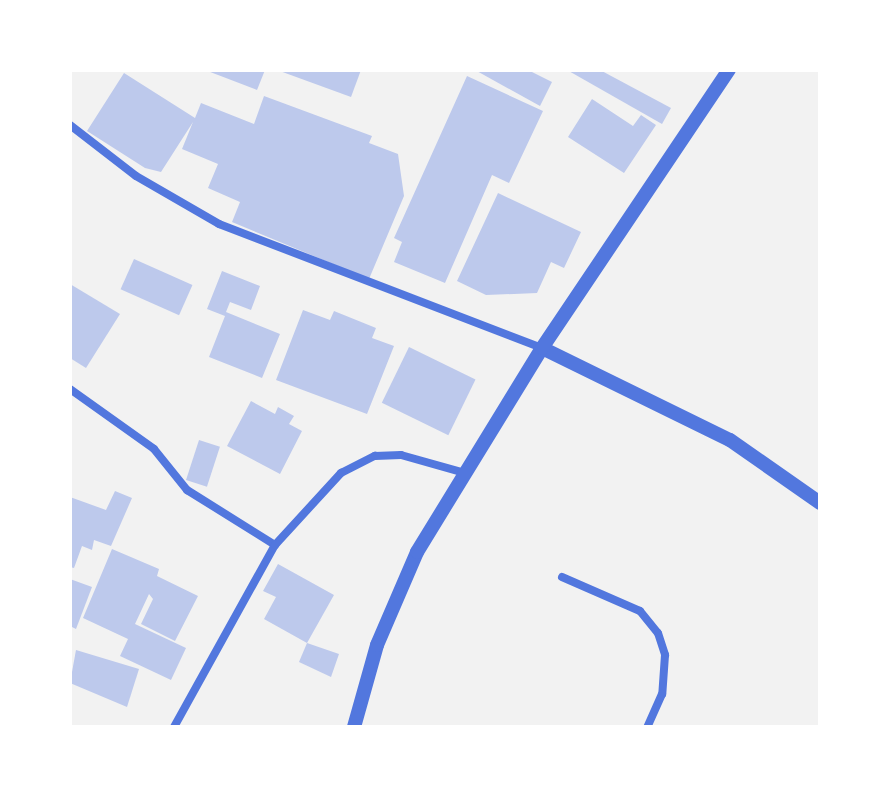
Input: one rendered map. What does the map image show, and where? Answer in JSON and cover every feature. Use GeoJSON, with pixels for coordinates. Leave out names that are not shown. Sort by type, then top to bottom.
{"type":"FeatureCollection","features":[{"type":"Feature","properties":{"kind":"street"},"geometry":{"type":"LineString","coordinates":[[354,727],[377,645],[411,565],[542,348],[720,77],[729,70]]}},
{"type":"Feature","properties":{"kind":"street"},"geometry":{"type":"LineString","coordinates":[[70,125],[136,176],[219,224],[542,348],[730,440],[820,503]]}},
{"type":"Feature","properties":{"kind":"street"},"geometry":{"type":"LineString","coordinates":[[70,389],[154,449],[187,490],[275,545]]}},
{"type":"Feature","properties":{"kind":"street"},"geometry":{"type":"LineString","coordinates":[[174,727],[275,545],[341,473],[375,456],[401,455],[465,473]]}},
{"type":"Feature","properties":{"kind":"street"},"geometry":{"type":"LineString","coordinates":[[562,577],[640,611],[658,633],[665,655],[662,694],[647,727]]}},
{"type":"Feature","properties":{"kind":"building"},"geometry":{"type":"Polygon","coordinates":[[[205,70],[265,70],[257,90],[205,70]]]}},
{"type":"Feature","properties":{"kind":"building"},"geometry":{"type":"Polygon","coordinates":[[[277,70],[361,70],[351,97],[277,70]]]}},
{"type":"Feature","properties":{"kind":"building"},"geometry":{"type":"Polygon","coordinates":[[[475,70],[528,70],[552,82],[540,106],[475,70]]]}},
{"type":"Feature","properties":{"kind":"building"},"geometry":{"type":"Polygon","coordinates":[[[567,70],[600,70],[671,108],[662,124],[567,70]]]}},
{"type":"Feature","properties":{"kind":"building"},"geometry":{"type":"Polygon","coordinates":[[[124,73],[195,118],[201,103],[254,124],[264,96],[372,136],[369,143],[398,154],[404,196],[369,279],[232,222],[240,202],[208,188],[218,164],[182,149],[193,122],[161,172],[145,168],[87,131],[124,73]]]}},
{"type":"Feature","properties":{"kind":"building"},"geometry":{"type":"Polygon","coordinates":[[[467,76],[543,111],[509,183],[492,175],[445,283],[394,262],[402,242],[394,238],[467,76]]]}},
{"type":"Feature","properties":{"kind":"building"},"geometry":{"type":"Polygon","coordinates":[[[592,99],[633,126],[641,115],[656,125],[624,173],[568,137],[592,99]]]}},
{"type":"Feature","properties":{"kind":"building"},"geometry":{"type":"Polygon","coordinates":[[[498,193],[581,232],[564,268],[551,262],[537,293],[486,295],[457,281],[498,193]]]}},
{"type":"Feature","properties":{"kind":"building"},"geometry":{"type":"Polygon","coordinates":[[[134,259],[192,285],[179,315],[121,289],[134,259]]]}},
{"type":"Feature","properties":{"kind":"building"},"geometry":{"type":"Polygon","coordinates":[[[222,271],[260,286],[251,310],[230,302],[226,312],[280,334],[262,378],[209,357],[225,316],[207,309],[222,271]]]}},
{"type":"Feature","properties":{"kind":"building"},"geometry":{"type":"Polygon","coordinates":[[[70,284],[120,314],[86,368],[70,358],[70,284]]]}},
{"type":"Feature","properties":{"kind":"building"},"geometry":{"type":"Polygon","coordinates":[[[303,310],[330,320],[334,311],[376,328],[372,338],[394,346],[367,414],[276,380],[303,310]]]}},
{"type":"Feature","properties":{"kind":"building"},"geometry":{"type":"Polygon","coordinates":[[[409,347],[476,379],[448,435],[382,403],[409,347]]]}},
{"type":"Feature","properties":{"kind":"building"},"geometry":{"type":"Polygon","coordinates":[[[251,401],[275,414],[278,407],[294,416],[289,424],[302,431],[280,474],[227,446],[251,401]]]}},
{"type":"Feature","properties":{"kind":"building"},"geometry":{"type":"Polygon","coordinates":[[[199,440],[220,447],[207,487],[186,480],[199,440]]]}},
{"type":"Feature","properties":{"kind":"building"},"geometry":{"type":"Polygon","coordinates":[[[115,491],[132,498],[111,546],[94,540],[92,550],[82,546],[74,568],[70,567],[70,497],[106,510],[115,491]]]}},
{"type":"Feature","properties":{"kind":"building"},"geometry":{"type":"Polygon","coordinates":[[[112,549],[159,569],[157,576],[198,596],[175,641],[141,624],[153,599],[149,594],[135,624],[186,648],[171,680],[120,656],[128,639],[83,618],[112,549]]]}},
{"type":"Feature","properties":{"kind":"building"},"geometry":{"type":"Polygon","coordinates":[[[278,564],[334,595],[307,643],[264,619],[276,597],[263,591],[278,564]]]}},
{"type":"Feature","properties":{"kind":"building"},"geometry":{"type":"Polygon","coordinates":[[[70,579],[92,587],[76,629],[70,626],[70,579]]]}},
{"type":"Feature","properties":{"kind":"building"},"geometry":{"type":"Polygon","coordinates":[[[307,643],[339,654],[331,677],[299,662],[307,643]]]}},
{"type":"Feature","properties":{"kind":"building"},"geometry":{"type":"Polygon","coordinates":[[[76,650],[139,669],[127,707],[70,683],[76,650]]]}}]}
